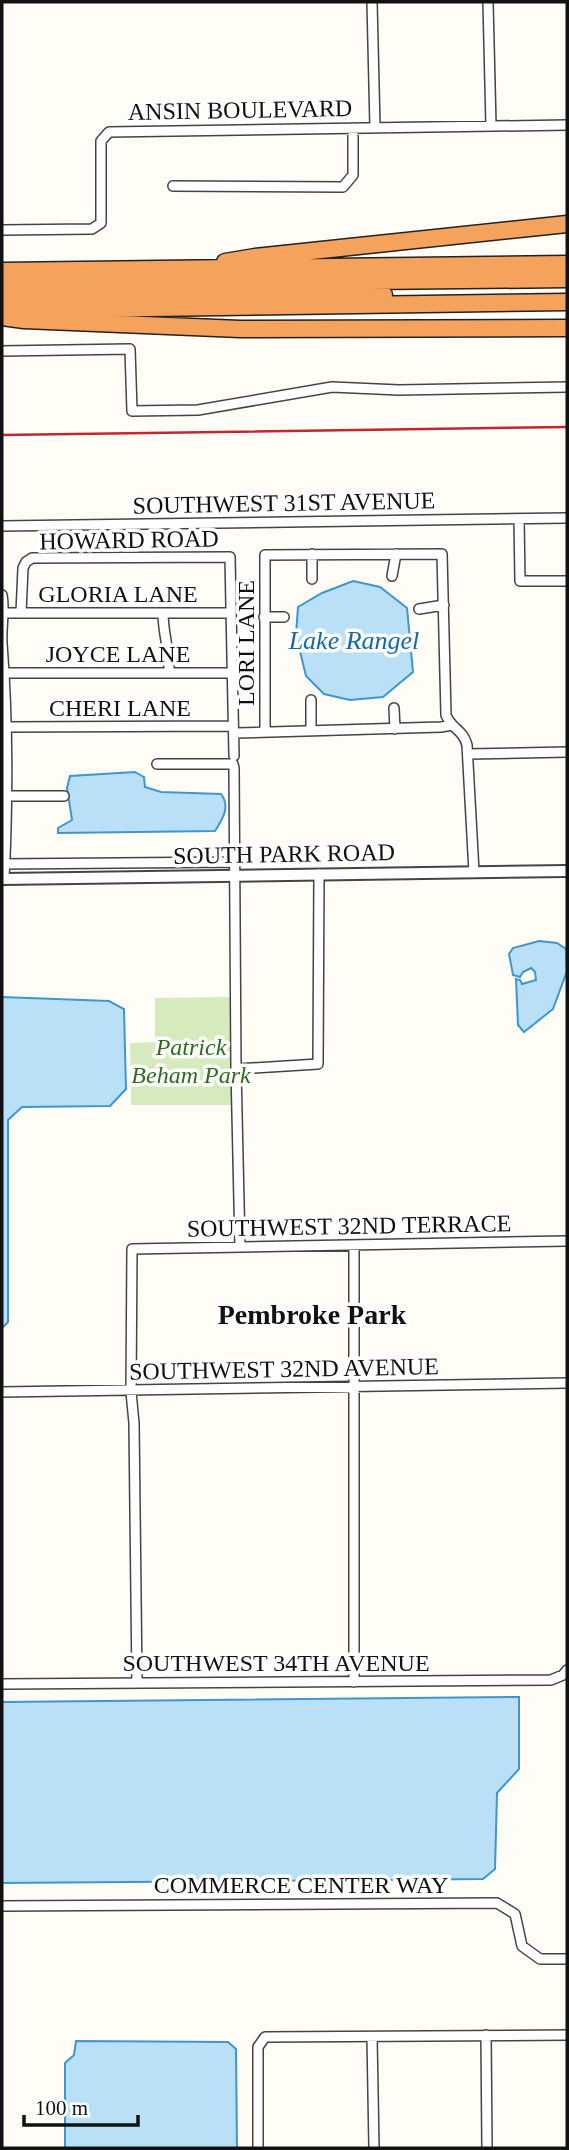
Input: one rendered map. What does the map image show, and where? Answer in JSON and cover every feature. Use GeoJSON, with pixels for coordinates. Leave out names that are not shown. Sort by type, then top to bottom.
{"type":"FeatureCollection","features":[{"type":"Feature","properties":{"kind":"highway"},"geometry":{"type":"LineString","coordinates":[[192,269],[255,257],[567,224]]}},
{"type":"Feature","properties":{"kind":"highway"},"geometry":{"type":"LineString","coordinates":[[2,271],[567,264]]}},
{"type":"Feature","properties":{"kind":"highway"},"geometry":{"type":"LineString","coordinates":[[292,281],[310,278],[471,276],[535,265]]}},
{"type":"Feature","properties":{"kind":"highway"},"geometry":{"type":"LineString","coordinates":[[2,285],[567,279]]}},
{"type":"Feature","properties":{"kind":"highway"},"geometry":{"type":"LineString","coordinates":[[2,298],[567,288]]}},
{"type":"Feature","properties":{"kind":"highway"},"geometry":{"type":"LineString","coordinates":[[228,295],[418,295],[452,306]]}},
{"type":"Feature","properties":{"kind":"highway"},"geometry":{"type":"LineString","coordinates":[[2,310],[452,306],[567,302]]}},
{"type":"Feature","properties":{"kind":"highway"},"geometry":{"type":"LineString","coordinates":[[2,317],[240,329],[567,328]]}},
{"type":"Feature","properties":{"kind":"street"},"geometry":{"type":"LineString","coordinates":[[372,2],[374,127]]}},
{"type":"Feature","properties":{"kind":"street"},"geometry":{"type":"LineString","coordinates":[[488,2],[491,126]]}},
{"type":"Feature","properties":{"kind":"street","name":"ANSIN BOULEVARD"},"geometry":{"type":"LineString","coordinates":[[2,230],[92,229],[101,223],[101,141],[109,132],[567,125]]}},
{"type":"Feature","properties":{"kind":"street"},"geometry":{"type":"LineString","coordinates":[[173,186],[343,187],[353,175],[353,128]]}},
{"type":"Feature","properties":{"kind":"street"},"geometry":{"type":"LineString","coordinates":[[2,351],[130,349],[132,411],[198,410],[332,387],[399,390],[567,387]]}},
{"type":"Feature","properties":{"kind":"street","name":"SOUTHWEST 31ST AVENUE"},"geometry":{"type":"LineString","coordinates":[[2,526],[567,518]]}},
{"type":"Feature","properties":{"kind":"street"},"geometry":{"type":"LineString","coordinates":[[519,519],[520,581],[567,581]]}},
{"type":"Feature","properties":{"kind":"street"},"geometry":{"type":"LineString","coordinates":[[312,579],[312,554],[442,554],[446,715],[465,737],[474,872]]}},
{"type":"Feature","properties":{"kind":"street","name":"LORI LANE"},"geometry":{"type":"LineString","coordinates":[[265,731],[265,555],[312,554]]}},
{"type":"Feature","properties":{"kind":"street"},"geometry":{"type":"LineString","coordinates":[[393,576],[396,554]]}},
{"type":"Feature","properties":{"kind":"street","name":"HOWARD ROAD"},"geometry":{"type":"LineString","coordinates":[[21,613],[23,568],[32,558],[230,556],[231,613]]}},
{"type":"Feature","properties":{"kind":"street"},"geometry":{"type":"LineString","coordinates":[[2,595],[8,727],[3,879]]}},
{"type":"Feature","properties":{"kind":"street"},"geometry":{"type":"LineString","coordinates":[[419,609],[444,605]]}},
{"type":"Feature","properties":{"kind":"street","name":"GLORIA LANE"},"geometry":{"type":"LineString","coordinates":[[4,613],[231,613]]}},
{"type":"Feature","properties":{"kind":"street"},"geometry":{"type":"LineString","coordinates":[[163,613],[170,652],[169,673]]}},
{"type":"Feature","properties":{"kind":"street"},"geometry":{"type":"LineString","coordinates":[[231,613],[235,729],[236,1069],[240,1247]]}},
{"type":"Feature","properties":{"kind":"street"},"geometry":{"type":"LineString","coordinates":[[264,617],[284,617]]}},
{"type":"Feature","properties":{"kind":"street","name":"JOYCE LANE"},"geometry":{"type":"LineString","coordinates":[[5,673],[231,673]]}},
{"type":"Feature","properties":{"kind":"street"},"geometry":{"type":"LineString","coordinates":[[311,700],[311,730]]}},
{"type":"Feature","properties":{"kind":"street"},"geometry":{"type":"LineString","coordinates":[[394,708],[395,729]]}},
{"type":"Feature","properties":{"kind":"street","name":"CHERI LANE"},"geometry":{"type":"LineString","coordinates":[[8,727],[265,731],[395,729],[452,725]]}},
{"type":"Feature","properties":{"kind":"street"},"geometry":{"type":"LineString","coordinates":[[468,754],[567,752]]}},
{"type":"Feature","properties":{"kind":"street"},"geometry":{"type":"LineString","coordinates":[[157,764],[234,760]]}},
{"type":"Feature","properties":{"kind":"street"},"geometry":{"type":"LineString","coordinates":[[6,796],[64,796]]}},
{"type":"Feature","properties":{"kind":"street"},"geometry":{"type":"LineString","coordinates":[[4,864],[236,862]]}},
{"type":"Feature","properties":{"kind":"street","name":"SOUTH PARK ROAD"},"geometry":{"type":"LineString","coordinates":[[3,879],[567,871]]}},
{"type":"Feature","properties":{"kind":"street"},"geometry":{"type":"LineString","coordinates":[[236,1069],[318,1064],[318,874]]}},
{"type":"Feature","properties":{"kind":"street","name":"SOUTHWEST 32ND TERRACE"},"geometry":{"type":"LineString","coordinates":[[131,1392],[132,1249],[567,1241]]}},
{"type":"Feature","properties":{"kind":"street"},"geometry":{"type":"LineString","coordinates":[[354,1245],[354,1682]]}},
{"type":"Feature","properties":{"kind":"street","name":"SOUTHWEST 32ND AVENUE"},"geometry":{"type":"LineString","coordinates":[[2,1392],[567,1383]]}},
{"type":"Feature","properties":{"kind":"street"},"geometry":{"type":"LineString","coordinates":[[131,1392],[134,1402],[137,1683]]}},
{"type":"Feature","properties":{"kind":"street","name":"SOUTHWEST 34TH AVENUE"},"geometry":{"type":"LineString","coordinates":[[2,1684],[551,1680],[563,1675],[567,1670]]}},
{"type":"Feature","properties":{"kind":"street","name":"COMMERCE CENTER WAY"},"geometry":{"type":"LineString","coordinates":[[2,1906],[497,1903],[515,1914],[522,1947],[540,1959],[567,1959]]}},
{"type":"Feature","properties":{"kind":"street"},"geometry":{"type":"LineString","coordinates":[[486,2035],[487,2148]]}},
{"type":"Feature","properties":{"kind":"street"},"geometry":{"type":"LineString","coordinates":[[258,2148],[257,2051],[262,2040],[269,2036],[567,2035]]}},
{"type":"Feature","properties":{"kind":"street"},"geometry":{"type":"LineString","coordinates":[[372,2037],[374,2148]]}},
{"type":"Feature","properties":{"kind":"green space","name":"Patrick Beham Park"},"geometry":{"type":"Polygon","coordinates":[[[230,997],[231,1105],[131,1105],[130,1043],[155,1042],[155,998],[230,997]]]}},
{"type":"Feature","properties":{"kind":"water","name":"Lake Rangel"},"geometry":{"type":"Polygon","coordinates":[[[353,581],[380,587],[407,608],[413,672],[383,697],[350,700],[324,694],[306,676],[296,635],[298,607],[322,593],[353,581]]]}},
{"type":"Feature","properties":{"kind":"water"},"geometry":{"type":"Polygon","coordinates":[[[135,772],[144,777],[145,787],[161,792],[221,794],[225,809],[215,831],[58,833],[58,828],[72,820],[67,788],[70,776],[135,772]]]}},
{"type":"Feature","properties":{"kind":"water"},"geometry":{"type":"Polygon","coordinates":[[[539,941],[557,943],[566,949],[567,971],[553,1009],[524,1032],[518,1025],[516,979],[522,984],[536,980],[535,972],[531,968],[520,977],[513,975],[509,954],[513,948],[539,941]]]}},
{"type":"Feature","properties":{"kind":"water"},"geometry":{"type":"Polygon","coordinates":[[[2,997],[109,1001],[124,1009],[126,1089],[110,1106],[22,1107],[8,1120],[8,1322],[2,1328],[2,997]]]}},
{"type":"Feature","properties":{"kind":"water"},"geometry":{"type":"Polygon","coordinates":[[[519,1697],[519,1769],[497,1793],[495,1869],[483,1879],[2,1883],[2,1702],[519,1697]]]}},
{"type":"Feature","properties":{"kind":"water"},"geometry":{"type":"Polygon","coordinates":[[[76,2041],[228,2042],[236,2049],[237,2148],[65,2148],[65,2063],[74,2055],[76,2041]]]}},
{"type":"Feature","properties":{"kind":"railway"},"geometry":{"type":"LineString","coordinates":[[2,435],[567,427]]}},
{"type":"Feature","properties":{"kind":"district","name":"Pembroke Park"},"geometry":{"type":"Point","coordinates":[312,1314]}}]}
